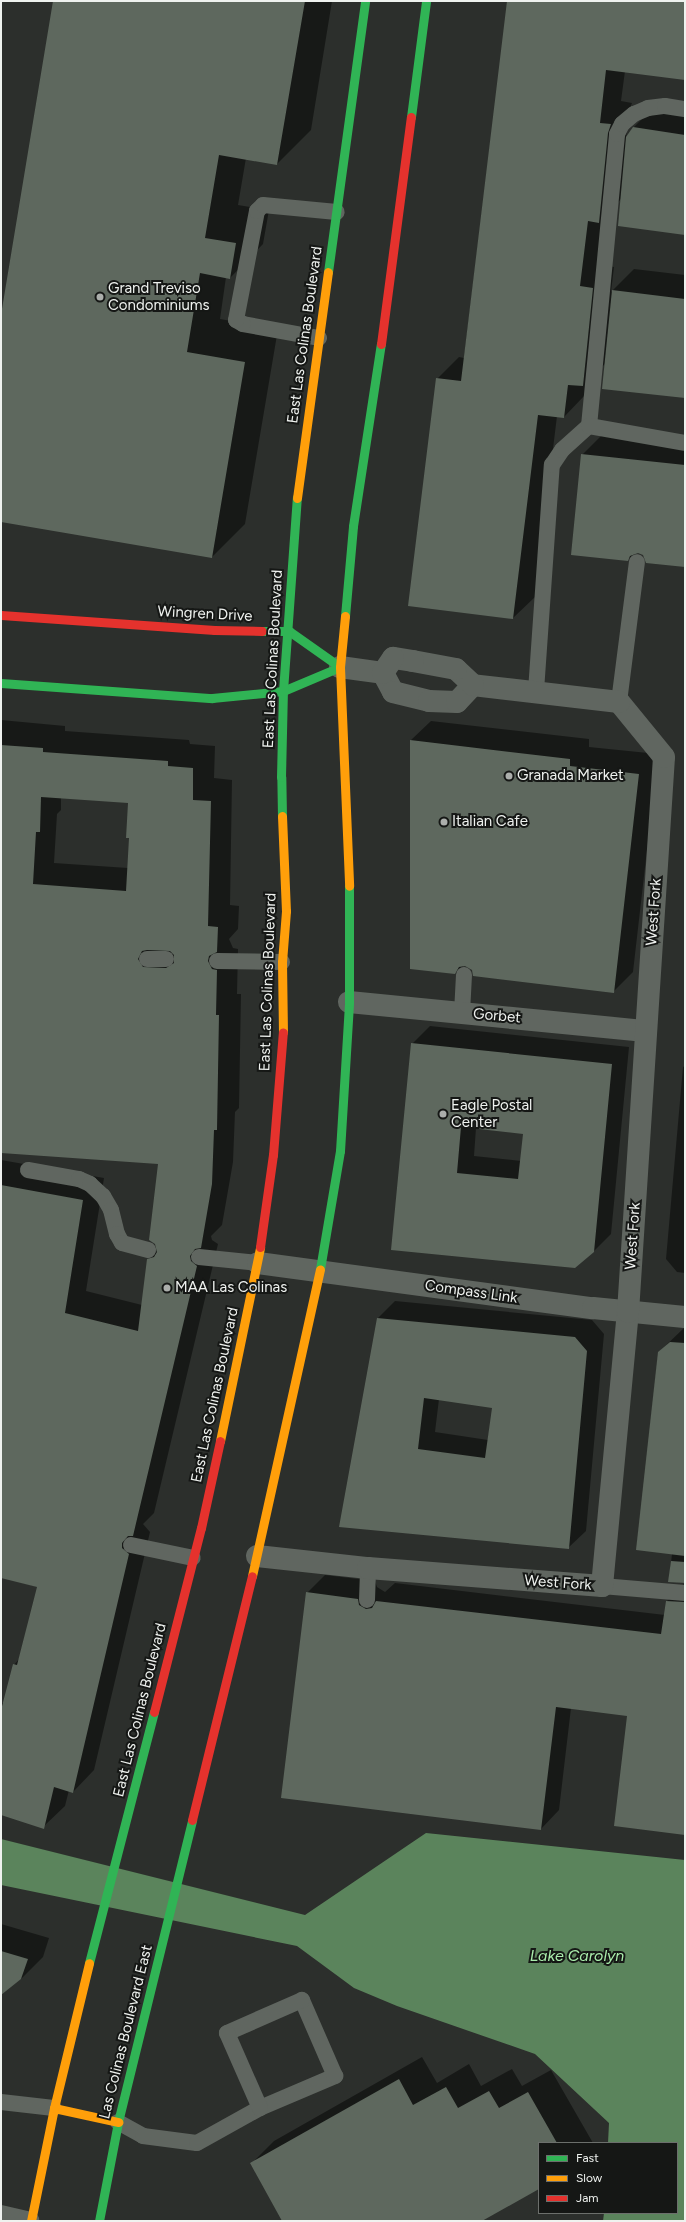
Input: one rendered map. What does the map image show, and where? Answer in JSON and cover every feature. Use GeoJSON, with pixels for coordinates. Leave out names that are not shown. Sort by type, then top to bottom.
{"type":"FeatureCollection","features":[{"type":"Feature","properties":{"kind":"main road","name":"East Las Colinas Boulevard"},"geometry":{"type":"LineString","coordinates":[[54,2108],[193,1558],[258,1263],[273,1155],[283,1037],[282,962],[286,911],[281,777],[283,692],[289,631],[298,488],[365,1]]}},
{"type":"Feature","properties":{"kind":"main road"},"geometry":{"type":"LineString","coordinates":[[257,1556],[320,1271],[340,1151],[348,1002],[349,898],[340,667],[353,526],[391,279],[426,1]]}},
{"type":"Feature","properties":{"kind":"main road","name":"Wingren Drive"},"geometry":{"type":"LineString","coordinates":[[1,615],[214,630],[289,631]]}},
{"type":"Feature","properties":{"kind":"main road"},"geometry":{"type":"LineString","coordinates":[[289,631],[340,667]]}},
{"type":"Feature","properties":{"kind":"main road"},"geometry":{"type":"LineString","coordinates":[[1,683],[212,698],[283,692],[340,667]]}},
{"type":"Feature","properties":{"kind":"main road","name":"Las Colinas Boulevard East"},"geometry":{"type":"LineString","coordinates":[[99,2221],[118,2122],[257,1556]]}},
{"type":"Feature","properties":{"kind":"main road"},"geometry":{"type":"LineString","coordinates":[[31,2221],[54,2108],[118,2122]]}},
{"type":"Feature","properties":{"kind":"street"},"geometry":{"type":"LineString","coordinates":[[383,673],[393,658],[456,669],[473,685],[536,691],[619,702]]}},
{"type":"Feature","properties":{"kind":"street"},"geometry":{"type":"LineString","coordinates":[[340,667],[383,673]]}},
{"type":"Feature","properties":{"kind":"street"},"geometry":{"type":"LineString","coordinates":[[383,673],[393,692],[429,701],[458,702],[473,685]]}},
{"type":"Feature","properties":{"kind":"street","name":"West Fork"},"geometry":{"type":"LineString","coordinates":[[257,1556],[368,1568],[602,1586],[628,1312],[664,756],[619,702]]}},
{"type":"Feature","properties":{"kind":"street","name":"Gorbet"},"geometry":{"type":"LineString","coordinates":[[348,1002],[646,1031]]}},
{"type":"Feature","properties":{"kind":"street","name":"Compass Link"},"geometry":{"type":"LineString","coordinates":[[258,1263],[628,1312],[685,1317]]}},
{"type":"Feature","properties":{"kind":"lane"},"geometry":{"type":"LineString","coordinates":[[536,691],[552,465],[562,450],[589,426],[618,134],[622,124],[634,114],[648,108],[665,106],[685,109]]}},
{"type":"Feature","properties":{"kind":"lane"},"geometry":{"type":"LineString","coordinates":[[319,338],[243,324],[236,320],[257,211],[263,205],[336,212]]}},
{"type":"Feature","properties":{"kind":"lane"},"geometry":{"type":"LineString","coordinates":[[589,426],[685,443]]}},
{"type":"Feature","properties":{"kind":"lane"},"geometry":{"type":"LineString","coordinates":[[619,702],[637,562]]}},
{"type":"Feature","properties":{"kind":"lane"},"geometry":{"type":"LineString","coordinates":[[147,959],[166,959]]}},
{"type":"Feature","properties":{"kind":"lane"},"geometry":{"type":"LineString","coordinates":[[217,961],[282,962]]}},
{"type":"Feature","properties":{"kind":"lane"},"geometry":{"type":"LineString","coordinates":[[462,1013],[464,975]]}},
{"type":"Feature","properties":{"kind":"lane"},"geometry":{"type":"LineString","coordinates":[[28,1170],[79,1179],[90,1184],[103,1196],[111,1210],[117,1234],[122,1243],[148,1250]]}},
{"type":"Feature","properties":{"kind":"lane"},"geometry":{"type":"LineString","coordinates":[[199,1257],[258,1263]]}},
{"type":"Feature","properties":{"kind":"lane"},"geometry":{"type":"LineString","coordinates":[[131,1545],[193,1558]]}},
{"type":"Feature","properties":{"kind":"lane"},"geometry":{"type":"LineString","coordinates":[[366,1600],[368,1568]]}},
{"type":"Feature","properties":{"kind":"lane"},"geometry":{"type":"LineString","coordinates":[[602,1586],[685,1593]]}},
{"type":"Feature","properties":{"kind":"lane"},"geometry":{"type":"LineString","coordinates":[[118,2122],[142,2136],[197,2143],[260,2108],[335,2076],[302,2000],[227,2033],[260,2108]]}},
{"type":"Feature","properties":{"kind":"lane"},"geometry":{"type":"LineString","coordinates":[[1,2102],[54,2108]]}},
{"type":"Feature","properties":{"kind":"lane"},"geometry":{"type":"LineString","coordinates":[[1,2213],[31,2221]]}},
{"type":"Feature","properties":{"kind":"water","name":"Lake Carolyn"},"geometry":{"type":"Polygon","coordinates":[[[426,1833],[685,1860],[685,2221],[603,2221],[604,2214],[678,2214],[678,2142],[608,2142],[609,2123],[535,2054],[397,2006],[354,1988],[297,1946],[1,1885],[1,1839],[305,1915],[426,1833]]]}},
{"type":"Feature","properties":{"kind":"building","name":"Grand Treviso Condominiums"},"geometry":{"type":"Polygon","coordinates":[[[53,1],[305,1],[277,165],[219,155],[205,238],[236,243],[230,279],[200,273],[187,352],[245,362],[212,558],[1,522],[1,315],[53,1]]]}},
{"type":"Feature","properties":{"kind":"building"},"geometry":{"type":"Polygon","coordinates":[[[507,1],[685,1],[685,80],[606,70],[600,123],[611,124],[608,133],[599,223],[588,221],[580,286],[593,288],[583,386],[568,385],[564,418],[538,415],[513,619],[408,606],[436,378],[461,381],[507,1]]]}},
{"type":"Feature","properties":{"kind":"building"},"geometry":{"type":"Polygon","coordinates":[[[633,127],[685,135],[685,235],[618,226],[626,137],[633,127]]]}},
{"type":"Feature","properties":{"kind":"building"},"geometry":{"type":"Polygon","coordinates":[[[612,290],[685,299],[685,398],[602,389],[612,290]]]}},
{"type":"Feature","properties":{"kind":"building"},"geometry":{"type":"Polygon","coordinates":[[[581,454],[685,465],[685,567],[646,563],[643,555],[638,553],[630,556],[628,561],[571,555],[581,454]]]}},
{"type":"Feature","properties":{"kind":"building"},"geometry":{"type":"Polygon","coordinates":[[[410,740],[570,759],[570,766],[639,774],[614,993],[473,976],[472,970],[465,966],[459,967],[455,974],[410,969],[410,740]]]}},
{"type":"Feature","properties":{"kind":"building"},"geometry":{"type":"Polygon","coordinates":[[[1,745],[43,748],[43,752],[168,761],[168,766],[193,768],[193,800],[211,801],[208,926],[218,927],[217,952],[209,956],[208,961],[212,969],[217,970],[216,1015],[219,1015],[217,1130],[214,1130],[212,1184],[201,1248],[195,1249],[190,1256],[191,1261],[197,1266],[133,1536],[128,1536],[122,1543],[122,1548],[129,1554],[73,1793],[54,1787],[44,1829],[1,1815],[1,1710],[13,1664],[17,1665],[37,1587],[1,1578],[1,1185],[83,1200],[65,1313],[138,1331],[147,1259],[154,1257],[157,1252],[155,1244],[149,1240],[158,1164],[1,1153],[1,745]],[[41,797],[40,832],[36,832],[33,884],[126,891],[129,838],[126,838],[128,803],[41,797]],[[142,951],[138,959],[143,967],[166,968],[174,963],[174,955],[170,951],[142,951]]]}},
{"type":"Feature","properties":{"kind":"building"},"geometry":{"type":"Polygon","coordinates":[[[411,1043],[612,1064],[594,1252],[575,1268],[391,1250],[411,1043]],[[461,1127],[457,1173],[518,1179],[523,1134],[461,1127]]]}},
{"type":"Feature","properties":{"kind":"building"},"geometry":{"type":"Polygon","coordinates":[[[377,1318],[575,1337],[587,1351],[569,1549],[339,1527],[377,1318]],[[424,1398],[418,1449],[485,1458],[492,1408],[424,1398]]]}},
{"type":"Feature","properties":{"kind":"building"},"geometry":{"type":"Polygon","coordinates":[[[670,1342],[685,1343],[685,1556],[636,1550],[658,1352],[670,1342]]]}},
{"type":"Feature","properties":{"kind":"building"},"geometry":{"type":"Polygon","coordinates":[[[671,1561],[685,1562],[685,1583],[668,1582],[671,1561]]]}},
{"type":"Feature","properties":{"kind":"building"},"geometry":{"type":"Polygon","coordinates":[[[306,1592],[358,1599],[359,1605],[366,1609],[372,1608],[376,1601],[661,1634],[666,1601],[685,1602],[685,1835],[614,1826],[627,1716],[556,1707],[541,1830],[281,1798],[306,1592]]]}},
{"type":"Feature","properties":{"kind":"building"},"geometry":{"type":"Polygon","coordinates":[[[1,1951],[28,1959],[21,1979],[1,1995],[1,1951]]]}},
{"type":"Feature","properties":{"kind":"building"},"geometry":{"type":"Polygon","coordinates":[[[399,2079],[413,2105],[446,2087],[458,2108],[489,2091],[499,2108],[528,2092],[556,2142],[538,2142],[538,2190],[482,2221],[282,2221],[250,2163],[399,2079]]]}},
{"type":"Feature","properties":{"kind":"traffic: fast"},"geometry":{"type":"LineString","coordinates":[[328,272],[365,1]]}},
{"type":"Feature","properties":{"kind":"traffic: fast"},"geometry":{"type":"LineString","coordinates":[[411,117],[426,1]]}},
{"type":"Feature","properties":{"kind":"traffic: fast"},"geometry":{"type":"LineString","coordinates":[[345,616],[353,526],[381,344]]}},
{"type":"Feature","properties":{"kind":"traffic: fast"},"geometry":{"type":"LineString","coordinates":[[282,816],[281,777],[283,691],[297,498]]}},
{"type":"Feature","properties":{"kind":"traffic: fast"},"geometry":{"type":"LineString","coordinates":[[262,631],[289,631],[340,667]]}},
{"type":"Feature","properties":{"kind":"traffic: fast"},"geometry":{"type":"LineString","coordinates":[[1,683],[212,698],[283,691],[340,667]]}},
{"type":"Feature","properties":{"kind":"traffic: fast"},"geometry":{"type":"LineString","coordinates":[[320,1269],[340,1151],[349,1002],[349,886]]}},
{"type":"Feature","properties":{"kind":"traffic: fast"},"geometry":{"type":"LineString","coordinates":[[89,1963],[154,1712]]}},
{"type":"Feature","properties":{"kind":"traffic: fast"},"geometry":{"type":"LineString","coordinates":[[99,2221],[118,2122],[192,1820]]}},
{"type":"Feature","properties":{"kind":"traffic: slow"},"geometry":{"type":"LineString","coordinates":[[297,498],[328,272]]}},
{"type":"Feature","properties":{"kind":"traffic: slow"},"geometry":{"type":"LineString","coordinates":[[345,616],[340,667],[349,886]]}},
{"type":"Feature","properties":{"kind":"traffic: slow"},"geometry":{"type":"LineString","coordinates":[[282,816],[286,911],[282,962],[283,1032]]}},
{"type":"Feature","properties":{"kind":"traffic: slow"},"geometry":{"type":"LineString","coordinates":[[220,1441],[260,1247]]}},
{"type":"Feature","properties":{"kind":"traffic: slow"},"geometry":{"type":"LineString","coordinates":[[252,1576],[320,1269]]}},
{"type":"Feature","properties":{"kind":"traffic: slow"},"geometry":{"type":"LineString","coordinates":[[31,2221],[54,2108],[89,1963]]}},
{"type":"Feature","properties":{"kind":"traffic: slow"},"geometry":{"type":"LineString","coordinates":[[54,2108],[118,2122]]}},
{"type":"Feature","properties":{"kind":"traffic: jam"},"geometry":{"type":"LineString","coordinates":[[381,344],[411,117]]}},
{"type":"Feature","properties":{"kind":"traffic: jam"},"geometry":{"type":"LineString","coordinates":[[1,615],[214,630],[262,631]]}},
{"type":"Feature","properties":{"kind":"traffic: jam"},"geometry":{"type":"LineString","coordinates":[[260,1247],[273,1155],[283,1032]]}},
{"type":"Feature","properties":{"kind":"traffic: jam"},"geometry":{"type":"LineString","coordinates":[[154,1712],[201,1528],[220,1441]]}},
{"type":"Feature","properties":{"kind":"traffic: jam"},"geometry":{"type":"LineString","coordinates":[[192,1820],[252,1576]]}},
{"type":"Feature","properties":{"kind":"place","name":"Grand Treviso Condominiums"},"geometry":{"type":"Point","coordinates":[100,297]}},
{"type":"Feature","properties":{"kind":"place","name":"Granada Market"},"geometry":{"type":"Point","coordinates":[509,776]}},
{"type":"Feature","properties":{"kind":"place","name":"Italian Cafe"},"geometry":{"type":"Point","coordinates":[444,822]}},
{"type":"Feature","properties":{"kind":"place","name":"Eagle Postal Center"},"geometry":{"type":"Point","coordinates":[443,1114]}},
{"type":"Feature","properties":{"kind":"place","name":"MAA Las Colinas"},"geometry":{"type":"Point","coordinates":[167,1288]}}]}
